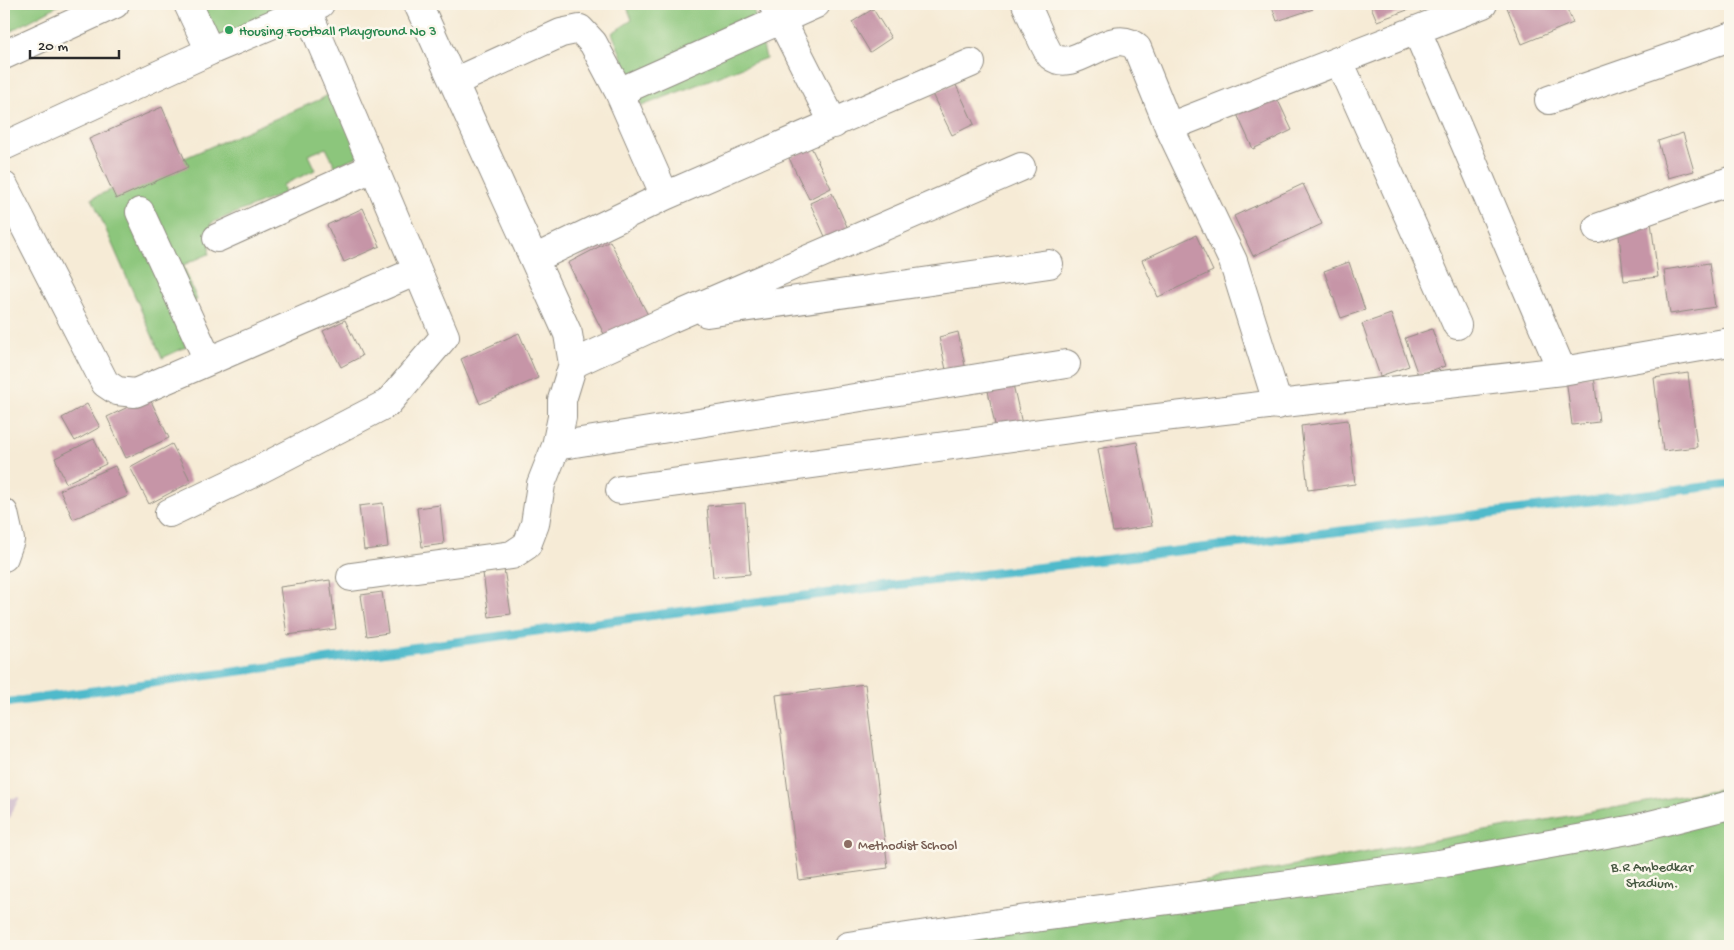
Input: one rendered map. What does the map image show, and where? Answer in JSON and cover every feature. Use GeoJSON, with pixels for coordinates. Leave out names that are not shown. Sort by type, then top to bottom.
{"type":"FeatureCollection","features":[{"type":"Feature","properties":{"kind":"street"},"geometry":{"type":"LineString","coordinates":[[4,55],[115,4]]}},
{"type":"Feature","properties":{"kind":"street"},"geometry":{"type":"LineString","coordinates":[[188,4],[210,51]]}},
{"type":"Feature","properties":{"kind":"street"},"geometry":{"type":"LineString","coordinates":[[351,577],[512,555],[527,545],[534,524],[541,484],[556,446],[562,417],[562,400],[573,364],[568,334],[418,4]]}},
{"type":"Feature","properties":{"kind":"street"},"geometry":{"type":"LineString","coordinates":[[619,92],[777,12],[816,4]]}},
{"type":"Feature","properties":{"kind":"street"},"geometry":{"type":"LineString","coordinates":[[1026,4],[1050,55],[1060,60],[1070,60],[1120,40],[1130,42],[1137,48],[1169,127],[1233,261],[1278,405]]}},
{"type":"Feature","properties":{"kind":"street"},"geometry":{"type":"LineString","coordinates":[[1169,127],[1483,4]]}},
{"type":"Feature","properties":{"kind":"street"},"geometry":{"type":"LineString","coordinates":[[4,146],[210,51],[313,7],[372,168],[445,336],[388,403],[251,474],[169,513]]}},
{"type":"Feature","properties":{"kind":"street"},"geometry":{"type":"LineString","coordinates":[[777,12],[834,124]]}},
{"type":"Feature","properties":{"kind":"street"},"geometry":{"type":"LineString","coordinates":[[454,82],[562,33],[580,29],[593,43],[619,92],[665,196]]}},
{"type":"Feature","properties":{"kind":"street"},"geometry":{"type":"LineString","coordinates":[[1418,31],[1562,370]]}},
{"type":"Feature","properties":{"kind":"street"},"geometry":{"type":"LineString","coordinates":[[1549,100],[1730,37]]}},
{"type":"Feature","properties":{"kind":"street"},"geometry":{"type":"LineString","coordinates":[[1339,61],[1457,325]]}},
{"type":"Feature","properties":{"kind":"street"},"geometry":{"type":"LineString","coordinates":[[534,259],[665,196],[834,124],[970,63]]}},
{"type":"Feature","properties":{"kind":"street"},"geometry":{"type":"LineString","coordinates":[[573,364],[670,319],[1021,167]]}},
{"type":"Feature","properties":{"kind":"street"},"geometry":{"type":"LineString","coordinates":[[217,238],[372,168]]}},
{"type":"Feature","properties":{"kind":"street"},"geometry":{"type":"LineString","coordinates":[[1597,228],[1730,181]]}},
{"type":"Feature","properties":{"kind":"street"},"geometry":{"type":"LineString","coordinates":[[4,186],[106,383],[117,391],[135,393],[418,271]]}},
{"type":"Feature","properties":{"kind":"street"},"geometry":{"type":"LineString","coordinates":[[140,212],[208,360]]}},
{"type":"Feature","properties":{"kind":"street"},"geometry":{"type":"LineString","coordinates":[[670,319],[1049,264]]}},
{"type":"Feature","properties":{"kind":"street"},"geometry":{"type":"LineString","coordinates":[[620,490],[1130,421],[1562,370],[1730,342]]}},
{"type":"Feature","properties":{"kind":"street"},"geometry":{"type":"LineString","coordinates":[[556,446],[1066,364]]}},
{"type":"Feature","properties":{"kind":"street"},"geometry":{"type":"LineString","coordinates":[[4,513],[10,540],[4,557]]}},
{"type":"Feature","properties":{"kind":"street"},"geometry":{"type":"LineString","coordinates":[[848,946],[1029,918],[1439,864],[1634,829],[1730,805]]}},
{"type":"Feature","properties":{"kind":"shaded area"},"geometry":{"type":"Polygon","coordinates":[[[20,797],[4,827],[4,799],[20,797]]]}},
{"type":"Feature","properties":{"kind":"green space"},"geometry":{"type":"Polygon","coordinates":[[[4,4],[61,4],[4,35],[4,4]]]}},
{"type":"Feature","properties":{"kind":"green space","name":"Housing Football Playground No 3"},"geometry":{"type":"Polygon","coordinates":[[[188,4],[320,4],[210,51],[188,4]]]}},
{"type":"Feature","properties":{"kind":"green space"},"geometry":{"type":"Polygon","coordinates":[[[626,4],[752,4],[766,58],[642,106],[612,33],[632,20],[626,4]]]}},
{"type":"Feature","properties":{"kind":"green space"},"geometry":{"type":"Polygon","coordinates":[[[338,89],[366,153],[335,166],[326,148],[308,155],[315,170],[283,185],[285,193],[211,223],[209,254],[183,265],[197,300],[172,314],[186,347],[162,358],[92,198],[321,99],[338,89]]]}},
{"type":"Feature","properties":{"kind":"green space","name":"B.R Ambedkar Stadium."},"geometry":{"type":"Polygon","coordinates":[[[1730,787],[1730,946],[845,946],[1730,787]]]}},
{"type":"Feature","properties":{"kind":"building"},"geometry":{"type":"Polygon","coordinates":[[[1271,4],[1311,4],[1313,9],[1277,21],[1271,4]]]}},
{"type":"Feature","properties":{"kind":"building"},"geometry":{"type":"Polygon","coordinates":[[[1370,4],[1412,4],[1413,8],[1377,21],[1370,4]]]}},
{"type":"Feature","properties":{"kind":"building"},"geometry":{"type":"Polygon","coordinates":[[[1565,4],[1573,23],[1522,44],[1506,5],[1565,4]]]}},
{"type":"Feature","properties":{"kind":"building"},"geometry":{"type":"Polygon","coordinates":[[[873,9],[891,38],[870,52],[852,22],[873,9]]]}},
{"type":"Feature","properties":{"kind":"building"},"geometry":{"type":"Polygon","coordinates":[[[955,83],[974,124],[952,135],[932,94],[955,83]]]}},
{"type":"Feature","properties":{"kind":"building"},"geometry":{"type":"Polygon","coordinates":[[[1275,94],[1292,130],[1253,149],[1236,112],[1275,94]]]}},
{"type":"Feature","properties":{"kind":"building"},"geometry":{"type":"Polygon","coordinates":[[[162,107],[188,167],[116,199],[89,139],[162,107]]]}},
{"type":"Feature","properties":{"kind":"building"},"geometry":{"type":"Polygon","coordinates":[[[1683,133],[1694,171],[1668,178],[1658,141],[1683,133]]]}},
{"type":"Feature","properties":{"kind":"building"},"geometry":{"type":"Polygon","coordinates":[[[811,147],[831,188],[809,199],[789,158],[811,147]]]}},
{"type":"Feature","properties":{"kind":"building"},"geometry":{"type":"Polygon","coordinates":[[[1303,184],[1322,224],[1253,256],[1234,216],[1303,184]]]}},
{"type":"Feature","properties":{"kind":"building"},"geometry":{"type":"Polygon","coordinates":[[[832,193],[849,231],[827,241],[810,203],[832,193]]]}},
{"type":"Feature","properties":{"kind":"building"},"geometry":{"type":"Polygon","coordinates":[[[363,208],[380,246],[344,262],[327,225],[363,208]]]}},
{"type":"Feature","properties":{"kind":"building"},"geometry":{"type":"Polygon","coordinates":[[[1651,222],[1658,277],[1624,281],[1618,226],[1651,222]]]}},
{"type":"Feature","properties":{"kind":"building"},"geometry":{"type":"Polygon","coordinates":[[[1196,235],[1213,271],[1158,297],[1142,260],[1196,235]]]}},
{"type":"Feature","properties":{"kind":"building"},"geometry":{"type":"Polygon","coordinates":[[[610,241],[649,317],[606,338],[568,263],[610,241]]]}},
{"type":"Feature","properties":{"kind":"building"},"geometry":{"type":"Polygon","coordinates":[[[1349,262],[1365,310],[1341,318],[1324,271],[1349,262]]]}},
{"type":"Feature","properties":{"kind":"building"},"geometry":{"type":"Polygon","coordinates":[[[1709,263],[1715,307],[1670,314],[1664,270],[1709,263]]]}},
{"type":"Feature","properties":{"kind":"building"},"geometry":{"type":"Polygon","coordinates":[[[1391,314],[1409,366],[1380,376],[1362,324],[1391,314]]]}},
{"type":"Feature","properties":{"kind":"building"},"geometry":{"type":"Polygon","coordinates":[[[345,320],[362,356],[341,367],[323,331],[345,320]]]}},
{"type":"Feature","properties":{"kind":"building"},"geometry":{"type":"Polygon","coordinates":[[[1432,329],[1445,366],[1418,375],[1405,338],[1432,329]]]}},
{"type":"Feature","properties":{"kind":"building"},"geometry":{"type":"Polygon","coordinates":[[[958,332],[967,375],[948,379],[939,337],[958,332]]]}},
{"type":"Feature","properties":{"kind":"building"},"geometry":{"type":"Polygon","coordinates":[[[519,333],[538,378],[480,404],[461,359],[519,333]]]}},
{"type":"Feature","properties":{"kind":"building"},"geometry":{"type":"Polygon","coordinates":[[[1688,373],[1697,447],[1663,451],[1654,378],[1688,373]]]}},
{"type":"Feature","properties":{"kind":"building"},"geometry":{"type":"Polygon","coordinates":[[[1594,375],[1599,422],[1572,425],[1566,378],[1594,375]]]}},
{"type":"Feature","properties":{"kind":"building"},"geometry":{"type":"Polygon","coordinates":[[[1012,380],[1022,424],[996,430],[987,386],[1012,380]]]}},
{"type":"Feature","properties":{"kind":"building"},"geometry":{"type":"Polygon","coordinates":[[[149,397],[169,438],[126,458],[107,417],[149,397]]]}},
{"type":"Feature","properties":{"kind":"building"},"geometry":{"type":"Polygon","coordinates":[[[87,404],[100,427],[75,441],[62,418],[87,404]]]}},
{"type":"Feature","properties":{"kind":"building"},"geometry":{"type":"Polygon","coordinates":[[[1348,420],[1355,484],[1308,490],[1301,426],[1348,420]]]}},
{"type":"Feature","properties":{"kind":"building"},"geometry":{"type":"Polygon","coordinates":[[[94,439],[106,464],[66,483],[55,458],[94,439]]]}},
{"type":"Feature","properties":{"kind":"building"},"geometry":{"type":"Polygon","coordinates":[[[1137,442],[1152,526],[1113,532],[1098,449],[1137,442]]]}},
{"type":"Feature","properties":{"kind":"building"},"geometry":{"type":"Polygon","coordinates":[[[172,444],[191,482],[149,504],[130,467],[172,444]]]}},
{"type":"Feature","properties":{"kind":"building"},"geometry":{"type":"Polygon","coordinates":[[[115,466],[128,496],[73,519],[60,490],[115,466]]]}},
{"type":"Feature","properties":{"kind":"building"},"geometry":{"type":"Polygon","coordinates":[[[383,503],[388,547],[364,550],[359,506],[383,503]]]}},
{"type":"Feature","properties":{"kind":"building"},"geometry":{"type":"Polygon","coordinates":[[[745,503],[750,574],[713,577],[707,506],[745,503]]]}},
{"type":"Feature","properties":{"kind":"building"},"geometry":{"type":"Polygon","coordinates":[[[440,505],[444,544],[422,547],[417,508],[440,505]]]}},
{"type":"Feature","properties":{"kind":"building"},"geometry":{"type":"Polygon","coordinates":[[[504,569],[511,614],[489,617],[483,573],[504,569]]]}},
{"type":"Feature","properties":{"kind":"building"},"geometry":{"type":"Polygon","coordinates":[[[330,580],[336,629],[287,635],[280,587],[330,580]]]}},
{"type":"Feature","properties":{"kind":"building"},"geometry":{"type":"Polygon","coordinates":[[[382,592],[388,633],[367,636],[361,595],[382,592]]]}},
{"type":"Feature","properties":{"kind":"building"},"geometry":{"type":"Polygon","coordinates":[[[865,684],[888,868],[799,880],[776,695],[865,684]]]}},
{"type":"Feature","properties":{"kind":"waterway"},"geometry":{"type":"LineString","coordinates":[[4,703],[722,606],[1730,484]]}},
{"type":"Feature","properties":{"kind":"place","name":"Housing Football Playground No 3"},"geometry":{"type":"Point","coordinates":[229,30]}},
{"type":"Feature","properties":{"kind":"place","name":"Methodist School"},"geometry":{"type":"Point","coordinates":[848,844]}}]}
